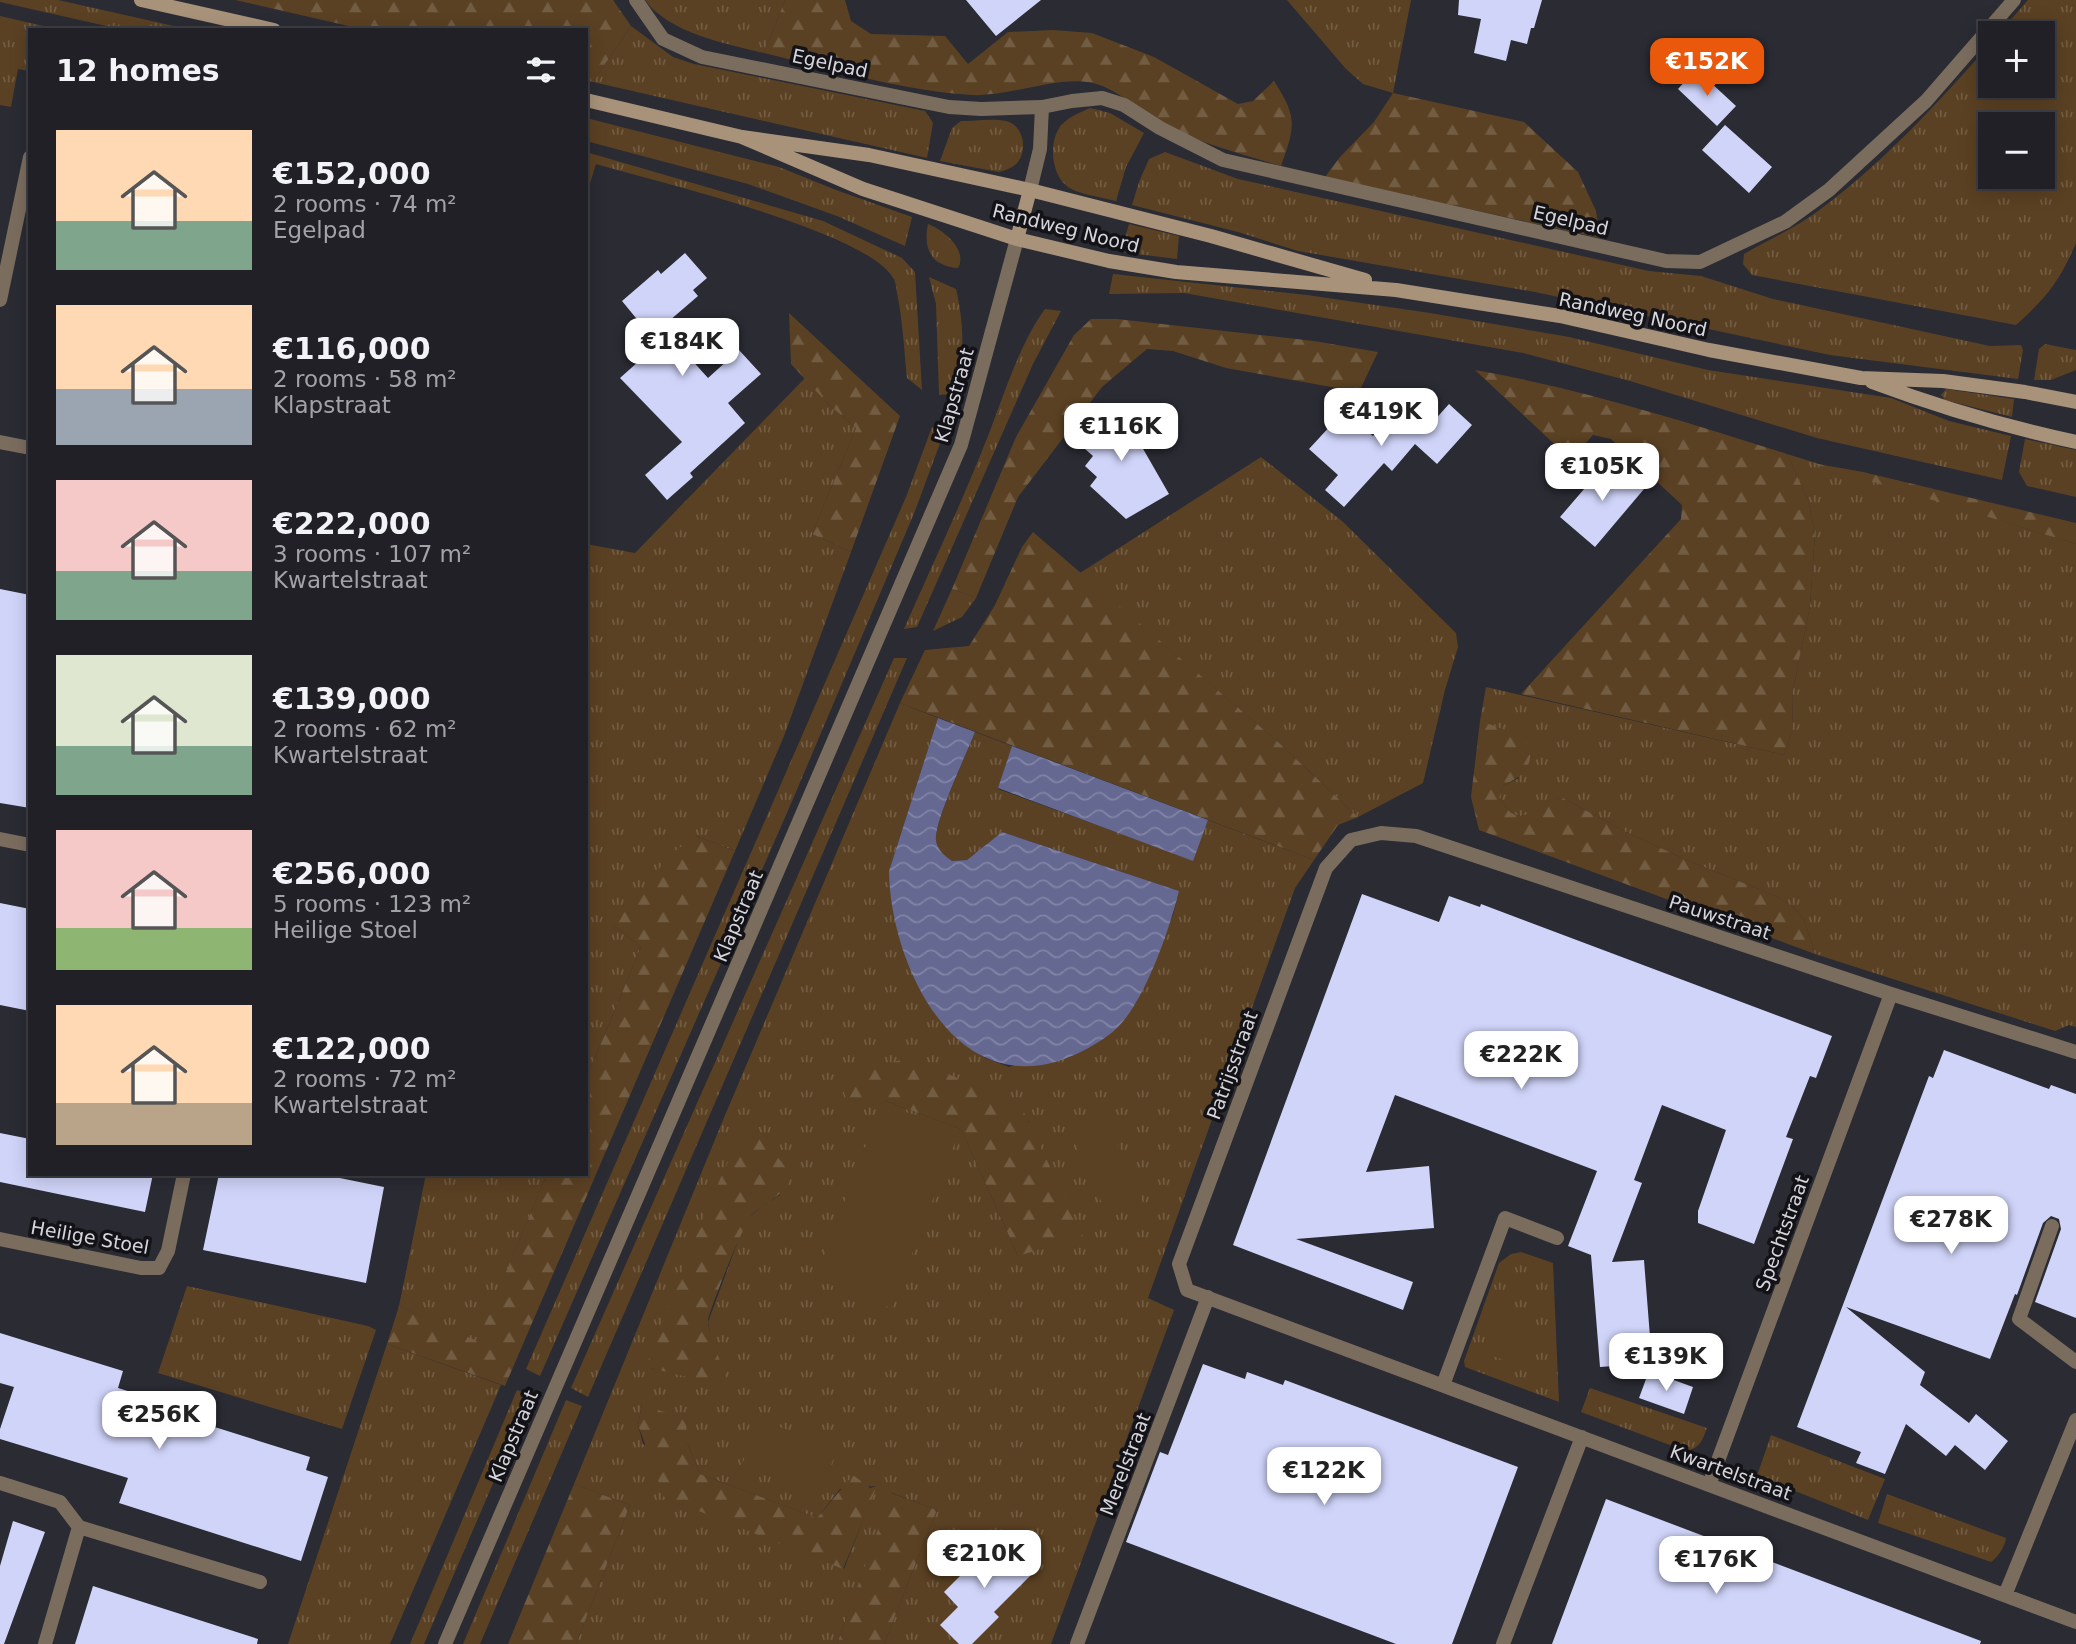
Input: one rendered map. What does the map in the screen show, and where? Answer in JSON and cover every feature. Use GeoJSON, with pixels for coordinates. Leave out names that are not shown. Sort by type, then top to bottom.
{"type":"FeatureCollection","features":[{"type":"Feature","properties":{"kind":"main road"},"geometry":{"type":"LineString","coordinates":[[141,0],[265,28]]}},
{"type":"Feature","properties":{"kind":"main road","name":"Randweg Noord"},"geometry":{"type":"LineString","coordinates":[[588,100],[742,137],[869,155],[1030,190],[1211,236],[1396,289]]}},
{"type":"Feature","properties":{"kind":"main road","name":"Randweg Noord"},"geometry":{"type":"LineString","coordinates":[[742,137],[863,188],[1017,239],[1109,261],[1176,272],[1396,289],[1560,316],[1709,350],[1861,378],[1943,381],[2076,402]]}},
{"type":"Feature","properties":{"kind":"main road","name":"Klapstraat"},"geometry":{"type":"LineString","coordinates":[[1017,239],[1030,190]]}},
{"type":"Feature","properties":{"kind":"main road","name":"Randweg Noord"},"geometry":{"type":"LineString","coordinates":[[1861,378],[1940,408],[2076,442]]}},
{"type":"Feature","properties":{"kind":"street","name":"Egelpad"},"geometry":{"type":"LineString","coordinates":[[636,0],[663,39],[702,57],[949,107],[1041,107],[1102,98],[1124,105],[1160,128],[1223,160],[1666,261],[1700,262],[1785,222],[1829,190],[1926,101],[2014,0]]}},
{"type":"Feature","properties":{"kind":"street"},"geometry":{"type":"LineString","coordinates":[[1030,190],[1040,149],[1041,107]]}},
{"type":"Feature","properties":{"kind":"street"},"geometry":{"type":"LineString","coordinates":[[0,300],[28,167]]}},
{"type":"Feature","properties":{"kind":"street","name":"Klapstraat"},"geometry":{"type":"LineString","coordinates":[[445,1644],[961,445],[1017,239]]}},
{"type":"Feature","properties":{"kind":"street"},"geometry":{"type":"LineString","coordinates":[[0,442],[28,448]]}},
{"type":"Feature","properties":{"kind":"street","name":"Pauwstraat"},"geometry":{"type":"LineString","coordinates":[[1351,840],[1381,833],[1416,836],[1891,994],[2076,1052]]}},
{"type":"Feature","properties":{"kind":"street"},"geometry":{"type":"LineString","coordinates":[[0,839],[28,845]]}},
{"type":"Feature","properties":{"kind":"street","name":"Patrijsstraat"},"geometry":{"type":"LineString","coordinates":[[1209,1297],[1187,1290],[1179,1264],[1326,868],[1351,840]]}},
{"type":"Feature","properties":{"kind":"street","name":"Spechtstraat"},"geometry":{"type":"LineString","coordinates":[[1709,1485],[1891,994]]}},
{"type":"Feature","properties":{"kind":"street","name":"Heilige Stoel"},"geometry":{"type":"LineString","coordinates":[[0,1239],[141,1268],[159,1268],[168,1251],[184,1176]]}},
{"type":"Feature","properties":{"kind":"street"},"geometry":{"type":"LineString","coordinates":[[1443,1385],[1506,1218],[1557,1238]]}},
{"type":"Feature","properties":{"kind":"street"},"geometry":{"type":"LineString","coordinates":[[2052,1226],[2018,1319],[2076,1362]]}},
{"type":"Feature","properties":{"kind":"street","name":"Kwartelstraat"},"geometry":{"type":"LineString","coordinates":[[1209,1297],[2076,1622]]}},
{"type":"Feature","properties":{"kind":"street","name":"Merelstraat"},"geometry":{"type":"LineString","coordinates":[[1077,1644],[1209,1297]]}},
{"type":"Feature","properties":{"kind":"street"},"geometry":{"type":"LineString","coordinates":[[2005,1595],[2076,1420]]}},
{"type":"Feature","properties":{"kind":"street"},"geometry":{"type":"LineString","coordinates":[[1503,1644],[1582,1437]]}},
{"type":"Feature","properties":{"kind":"street"},"geometry":{"type":"LineString","coordinates":[[0,1483],[60,1502],[79,1527],[260,1582]]}},
{"type":"Feature","properties":{"kind":"street"},"geometry":{"type":"LineString","coordinates":[[45,1644],[79,1527]]}},
{"type":"Feature","properties":{"kind":"green space"},"geometry":{"type":"Polygon","coordinates":[[[58,0],[183,28],[115,28],[0,2],[58,0]]]}},
{"type":"Feature","properties":{"kind":"green space"},"geometry":{"type":"Polygon","coordinates":[[[235,0],[613,0],[631,26],[593,82],[588,81],[588,28],[357,28],[235,0]]]}},
{"type":"Feature","properties":{"kind":"green space"},"geometry":{"type":"Polygon","coordinates":[[[645,0],[785,0],[764,53],[699,36],[683,29],[668,21],[645,0]]]}},
{"type":"Feature","properties":{"kind":"green space"},"geometry":{"type":"Polygon","coordinates":[[[785,0],[845,0],[851,21],[871,34],[945,36],[968,64],[1008,32],[1053,30],[1092,33],[1154,57],[1238,104],[1253,101],[1274,81],[1287,104],[1292,122],[1289,141],[1281,166],[1180,132],[1157,121],[1113,91],[1093,83],[1065,82],[986,95],[946,93],[867,78],[764,53],[785,0]]]}},
{"type":"Feature","properties":{"kind":"green space"},"geometry":{"type":"Polygon","coordinates":[[[1287,0],[1411,0],[1393,93],[1363,84],[1346,69],[1287,0]]]}},
{"type":"Feature","properties":{"kind":"green space"},"geometry":{"type":"Polygon","coordinates":[[[2028,0],[2076,0],[2076,243],[2058,279],[2027,315],[2016,325],[1752,275],[1743,264],[1744,254],[1809,217],[1841,193],[1886,154],[1978,57],[1978,98],[2055,98],[2055,21],[2010,21],[2028,0]]]}},
{"type":"Feature","properties":{"kind":"green space"},"geometry":{"type":"Polygon","coordinates":[[[0,16],[52,28],[28,28],[28,71],[18,69],[11,107],[0,105],[0,16]]]}},
{"type":"Feature","properties":{"kind":"green space"},"geometry":{"type":"Polygon","coordinates":[[[631,26],[673,57],[694,64],[925,111],[933,123],[927,158],[593,82],[631,26]]]}},
{"type":"Feature","properties":{"kind":"green space"},"geometry":{"type":"Polygon","coordinates":[[[1393,93],[1524,122],[1578,172],[1596,211],[1600,238],[1325,177],[1340,157],[1374,122],[1393,93]]]}},
{"type":"Feature","properties":{"kind":"green space"},"geometry":{"type":"Polygon","coordinates":[[[1090,108],[1110,113],[1144,133],[1126,167],[1116,201],[1084,194],[1068,187],[1055,168],[1053,152],[1060,126],[1090,108]]]}},
{"type":"Feature","properties":{"kind":"green space"},"geometry":{"type":"Polygon","coordinates":[[[588,119],[779,167],[912,217],[905,246],[837,216],[748,184],[588,142],[588,119]]]}},
{"type":"Feature","properties":{"kind":"green space"},"geometry":{"type":"Polygon","coordinates":[[[995,120],[1012,123],[1020,132],[1023,144],[1018,162],[999,172],[940,161],[952,128],[961,121],[995,120]]]}},
{"type":"Feature","properties":{"kind":"green space"},"geometry":{"type":"Polygon","coordinates":[[[1165,152],[1238,179],[1649,271],[1701,276],[1773,299],[1990,346],[2021,345],[2023,350],[2018,379],[1830,355],[1535,292],[1298,251],[1238,232],[1132,205],[1149,159],[1165,152]]]}},
{"type":"Feature","properties":{"kind":"green space"},"geometry":{"type":"Polygon","coordinates":[[[588,153],[823,221],[902,258],[915,272],[922,390],[907,378],[895,281],[875,260],[844,243],[803,226],[708,195],[596,164],[588,190],[588,153]]]}},
{"type":"Feature","properties":{"kind":"green space"},"geometry":{"type":"Polygon","coordinates":[[[928,224],[953,242],[960,254],[958,268],[941,264],[931,255],[927,241],[928,224]]]}},
{"type":"Feature","properties":{"kind":"green space"},"geometry":{"type":"Polygon","coordinates":[[[1129,224],[1179,236],[1177,259],[1121,252],[1129,224]]]}},
{"type":"Feature","properties":{"kind":"green space"},"geometry":{"type":"Polygon","coordinates":[[[1113,274],[1307,295],[1430,313],[1569,337],[1708,370],[1891,398],[1949,421],[2011,436],[2002,480],[1817,438],[1630,381],[1523,353],[1184,293],[1109,294],[1113,274]]]}},
{"type":"Feature","properties":{"kind":"green space"},"geometry":{"type":"Polygon","coordinates":[[[929,277],[956,289],[962,328],[962,357],[960,371],[950,394],[939,395],[936,304],[929,277]]]}},
{"type":"Feature","properties":{"kind":"green space"},"geometry":{"type":"Polygon","coordinates":[[[1045,309],[1061,311],[1033,364],[917,627],[904,629],[973,473],[1017,360],[1045,309]]]}},
{"type":"Feature","properties":{"kind":"green space"},"geometry":{"type":"Polygon","coordinates":[[[789,313],[900,416],[851,552],[812,534],[856,428],[828,404],[791,364],[789,313]]]}},
{"type":"Feature","properties":{"kind":"green space"},"geometry":{"type":"Polygon","coordinates":[[[1091,319],[1117,319],[1314,341],[1378,352],[1359,392],[1226,368],[1173,351],[1147,349],[1102,387],[1018,497],[976,598],[952,589],[1016,437],[1074,335],[1091,319]]]}},
{"type":"Feature","properties":{"kind":"green space"},"geometry":{"type":"Polygon","coordinates":[[[2045,344],[2076,350],[2076,370],[2051,380],[2034,380],[2039,349],[2045,344]]]}},
{"type":"Feature","properties":{"kind":"green space"},"geometry":{"type":"Polygon","coordinates":[[[1475,370],[1594,396],[1787,454],[1808,500],[1815,533],[1810,606],[1793,690],[1792,730],[1784,755],[1521,694],[1681,519],[1682,505],[1611,439],[1593,435],[1576,454],[1564,453],[1475,370]]]}},
{"type":"Feature","properties":{"kind":"green space"},"geometry":{"type":"Polygon","coordinates":[[[805,378],[828,404],[856,428],[812,534],[851,552],[784,736],[735,851],[696,836],[613,925],[641,947],[588,1074],[588,544],[635,553],[805,378]]]}},
{"type":"Feature","properties":{"kind":"green space"},"geometry":{"type":"Polygon","coordinates":[[[1946,389],[2014,399],[2012,417],[1945,400],[1941,395],[1946,389]]]}},
{"type":"Feature","properties":{"kind":"green space"},"geometry":{"type":"Polygon","coordinates":[[[932,427],[942,438],[915,511],[793,799],[540,1376],[526,1369],[906,497],[932,427]]]}},
{"type":"Feature","properties":{"kind":"green space"},"geometry":{"type":"Polygon","coordinates":[[[2025,439],[2076,450],[2076,497],[2027,486],[2019,472],[2025,439]]]}},
{"type":"Feature","properties":{"kind":"green space"},"geometry":{"type":"Polygon","coordinates":[[[1787,454],[2076,544],[2076,1027],[2069,1025],[2055,1031],[1815,954],[1804,919],[1793,907],[1776,896],[1689,861],[1626,832],[1563,798],[1553,800],[1523,816],[1515,815],[1499,797],[1503,786],[1519,778],[1480,721],[1486,687],[1784,755],[1792,730],[1793,690],[1810,606],[1815,533],[1808,500],[1787,454]]]}},
{"type":"Feature","properties":{"kind":"green space"},"geometry":{"type":"Polygon","coordinates":[[[1261,457],[1342,521],[1456,633],[1458,647],[1423,783],[1358,817],[1277,741],[1080,573],[1261,457]]]}},
{"type":"Feature","properties":{"kind":"green space"},"geometry":{"type":"Polygon","coordinates":[[[1812,463],[1863,472],[2076,523],[2076,544],[1812,463]]]}},
{"type":"Feature","properties":{"kind":"green space"},"geometry":{"type":"Polygon","coordinates":[[[1033,532],[1277,741],[1358,817],[1338,825],[1314,860],[900,703],[925,650],[969,646],[995,605],[1022,547],[1033,532]]]}},
{"type":"Feature","properties":{"kind":"green space"},"geometry":{"type":"Polygon","coordinates":[[[952,589],[976,598],[962,617],[933,631],[952,589]]]}},
{"type":"Feature","properties":{"kind":"green space"},"geometry":{"type":"Polygon","coordinates":[[[894,658],[907,658],[588,1397],[571,1388],[894,658]]]}},
{"type":"Feature","properties":{"kind":"green space"},"geometry":{"type":"Polygon","coordinates":[[[900,703],[938,718],[889,871],[963,1043],[985,1058],[1009,1067],[1119,1026],[1137,1001],[1173,915],[1179,891],[1002,832],[967,860],[952,861],[937,844],[937,831],[945,804],[975,732],[1012,746],[998,789],[1192,860],[1208,820],[1314,860],[1295,888],[1148,1298],[1174,1310],[1051,1644],[884,1644],[937,1510],[892,1493],[837,1644],[576,1644],[630,1505],[574,1484],[723,1120],[900,703]],[[883,1100],[961,1129],[1018,1256],[1029,1121],[883,1100]],[[770,1149],[647,1366],[719,1384],[708,1322],[749,1218],[780,1195],[770,1149]],[[642,1404],[638,1425],[643,1444],[844,1569],[876,1486],[840,1489],[817,1518],[700,1474],[687,1442],[642,1404]]]}},
{"type":"Feature","properties":{"kind":"green space"},"geometry":{"type":"Polygon","coordinates":[[[1480,721],[1520,735],[1531,748],[1527,768],[1503,786],[1499,797],[1515,815],[1522,816],[1553,800],[1563,798],[1626,832],[1689,861],[1776,896],[1793,907],[1804,919],[1815,954],[1479,830],[1471,797],[1480,721]]]}},
{"type":"Feature","properties":{"kind":"green space"},"geometry":{"type":"Polygon","coordinates":[[[696,836],[735,851],[505,1386],[387,1344],[399,1306],[477,1341],[546,1176],[588,1176],[588,1074],[641,947],[613,925],[671,854],[696,836]]]}},
{"type":"Feature","properties":{"kind":"green space"},"geometry":{"type":"Polygon","coordinates":[[[909,1057],[1021,1106],[1083,1236],[1018,1256],[961,1129],[883,1100],[850,1110],[840,1081],[909,1057]]]}},
{"type":"Feature","properties":{"kind":"green space"},"geometry":{"type":"Polygon","coordinates":[[[882,1103],[959,1132],[891,1308],[815,1279],[882,1103]]]}},
{"type":"Feature","properties":{"kind":"green space"},"geometry":{"type":"Polygon","coordinates":[[[1107,1121],[1143,1203],[1109,1218],[1072,1137],[1107,1121]]]}},
{"type":"Feature","properties":{"kind":"green space"},"geometry":{"type":"Polygon","coordinates":[[[746,1132],[759,1136],[792,1174],[781,1193],[752,1215],[710,1312],[710,1332],[726,1377],[719,1385],[646,1366],[705,1213],[736,1144],[746,1132]]]}},
{"type":"Feature","properties":{"kind":"green space"},"geometry":{"type":"Polygon","coordinates":[[[426,1176],[546,1176],[477,1342],[399,1306],[426,1176]]]}},
{"type":"Feature","properties":{"kind":"green space"},"geometry":{"type":"Polygon","coordinates":[[[1521,1252],[1553,1263],[1559,1402],[1465,1367],[1464,1361],[1499,1263],[1511,1254],[1521,1252]]]}},
{"type":"Feature","properties":{"kind":"green space"},"geometry":{"type":"Polygon","coordinates":[[[187,1286],[376,1330],[342,1429],[158,1373],[187,1286]]]}},
{"type":"Feature","properties":{"kind":"green space"},"geometry":{"type":"Polygon","coordinates":[[[1498,1303],[1511,1307],[1507,1324],[1540,1336],[1529,1369],[1482,1352],[1498,1303]]]}},
{"type":"Feature","properties":{"kind":"green space"},"geometry":{"type":"Polygon","coordinates":[[[387,1344],[501,1385],[390,1644],[288,1644],[387,1344]]]}},
{"type":"Feature","properties":{"kind":"green space"},"geometry":{"type":"Polygon","coordinates":[[[1590,1388],[1707,1428],[1704,1437],[1694,1448],[1686,1451],[1581,1412],[1590,1388]]]}},
{"type":"Feature","properties":{"kind":"green space"},"geometry":{"type":"Polygon","coordinates":[[[517,1390],[531,1395],[424,1644],[410,1644],[517,1390]]]}},
{"type":"Feature","properties":{"kind":"green space"},"geometry":{"type":"Polygon","coordinates":[[[566,1400],[582,1406],[480,1644],[463,1644],[566,1400]]]}},
{"type":"Feature","properties":{"kind":"green space"},"geometry":{"type":"Polygon","coordinates":[[[642,1404],[686,1420],[687,1442],[700,1474],[817,1518],[853,1475],[870,1488],[877,1486],[843,1569],[664,1497],[638,1425],[642,1404]]]}},
{"type":"Feature","properties":{"kind":"green space"},"geometry":{"type":"Polygon","coordinates":[[[759,1419],[837,1449],[820,1495],[742,1465],[759,1419]]]}},
{"type":"Feature","properties":{"kind":"green space"},"geometry":{"type":"Polygon","coordinates":[[[1771,1435],[1885,1479],[1868,1520],[1757,1476],[1771,1435]]]}},
{"type":"Feature","properties":{"kind":"green space"},"geometry":{"type":"Polygon","coordinates":[[[574,1484],[630,1505],[576,1644],[508,1644],[574,1484]]]}},
{"type":"Feature","properties":{"kind":"green space"},"geometry":{"type":"Polygon","coordinates":[[[891,1493],[937,1510],[884,1644],[837,1644],[891,1493]]]}},
{"type":"Feature","properties":{"kind":"green space"},"geometry":{"type":"Polygon","coordinates":[[[1887,1494],[2006,1538],[2004,1545],[1999,1555],[1991,1562],[1878,1523],[1887,1494]]]}},
{"type":"Feature","properties":{"kind":"water"},"geometry":{"type":"Polygon","coordinates":[[[938,718],[975,732],[945,803],[937,831],[938,847],[952,861],[967,860],[1002,832],[1179,891],[1156,962],[1129,1014],[1105,1038],[1055,1062],[1017,1066],[984,1057],[956,1037],[932,1010],[914,977],[900,941],[892,905],[889,871],[938,718]]]}},
{"type":"Feature","properties":{"kind":"water"},"geometry":{"type":"Polygon","coordinates":[[[1012,746],[1208,820],[1193,861],[998,788],[1012,746]]]}},
{"type":"Feature","properties":{"kind":"building"},"geometry":{"type":"Polygon","coordinates":[[[966,0],[1041,0],[996,36],[966,0]]]}},
{"type":"Feature","properties":{"kind":"building"},"geometry":{"type":"Polygon","coordinates":[[[1459,0],[1542,0],[1527,44],[1511,40],[1506,61],[1474,53],[1481,19],[1458,15],[1459,0]]]}},
{"type":"Feature","properties":{"kind":"building"},"geometry":{"type":"Polygon","coordinates":[[[1696,69],[1736,106],[1717,126],[1678,89],[1696,69]]]}},
{"type":"Feature","properties":{"kind":"building"},"geometry":{"type":"Polygon","coordinates":[[[1725,125],[1772,167],[1749,193],[1702,150],[1725,125]]]}},
{"type":"Feature","properties":{"kind":"building"},"geometry":{"type":"Polygon","coordinates":[[[685,253],[707,278],[693,290],[698,296],[662,327],[708,378],[739,350],[761,374],[728,403],[745,423],[690,473],[693,477],[667,500],[645,475],[682,442],[620,378],[648,353],[635,337],[645,329],[622,301],[658,270],[661,274],[685,253]]]}},
{"type":"Feature","properties":{"kind":"building"},"geometry":{"type":"Polygon","coordinates":[[[1106,404],[1123,420],[1135,414],[1151,441],[1142,447],[1169,494],[1126,519],[1090,486],[1097,477],[1085,466],[1093,456],[1075,440],[1106,404]]]}},
{"type":"Feature","properties":{"kind":"building"},"geometry":{"type":"Polygon","coordinates":[[[1449,404],[1472,425],[1437,464],[1415,444],[1392,471],[1384,463],[1344,507],[1325,490],[1338,475],[1309,449],[1344,411],[1373,436],[1396,411],[1422,434],[1449,404]]]}},
{"type":"Feature","properties":{"kind":"building"},"geometry":{"type":"Polygon","coordinates":[[[1609,460],[1644,489],[1595,547],[1560,517],[1609,460]]]}},
{"type":"Feature","properties":{"kind":"building"},"geometry":{"type":"Polygon","coordinates":[[[0,589],[28,595],[28,808],[0,803],[0,589]]]}},
{"type":"Feature","properties":{"kind":"building"},"geometry":{"type":"Polygon","coordinates":[[[1362,894],[1439,922],[1449,896],[1480,907],[1481,904],[1832,1036],[1816,1078],[1810,1076],[1786,1137],[1793,1139],[1754,1244],[1698,1223],[1698,1211],[1726,1130],[1662,1105],[1634,1180],[1642,1183],[1612,1262],[1644,1260],[1650,1337],[1654,1336],[1656,1363],[1600,1367],[1591,1255],[1568,1246],[1597,1171],[1395,1095],[1366,1172],[1429,1166],[1434,1228],[1296,1239],[1413,1282],[1403,1310],[1233,1245],[1362,894]]]}},
{"type":"Feature","properties":{"kind":"building"},"geometry":{"type":"Polygon","coordinates":[[[0,903],[28,909],[28,1011],[0,1005],[0,903]]]}},
{"type":"Feature","properties":{"kind":"building"},"geometry":{"type":"Polygon","coordinates":[[[1944,1050],[2049,1089],[2051,1085],[2076,1094],[2076,1318],[2035,1302],[2061,1229],[2059,1219],[2051,1216],[2043,1223],[1990,1359],[1846,1307],[1925,1372],[1920,1385],[1969,1423],[1976,1414],[2008,1441],[1985,1470],[1955,1445],[1946,1456],[1906,1424],[1885,1474],[1856,1463],[1861,1452],[1797,1427],[1929,1076],[1933,1078],[1944,1050]]]}},
{"type":"Feature","properties":{"kind":"building"},"geometry":{"type":"Polygon","coordinates":[[[0,1133],[28,1139],[28,1176],[153,1176],[145,1212],[0,1182],[0,1133]]]}},
{"type":"Feature","properties":{"kind":"building"},"geometry":{"type":"Polygon","coordinates":[[[219,1176],[330,1176],[384,1187],[366,1283],[203,1250],[219,1176]]]}},
{"type":"Feature","properties":{"kind":"building"},"geometry":{"type":"Polygon","coordinates":[[[0,1333],[123,1371],[118,1388],[173,1405],[170,1413],[310,1457],[306,1470],[328,1477],[301,1561],[119,1503],[128,1478],[0,1439],[0,1429],[14,1387],[0,1383],[0,1333]]]}},
{"type":"Feature","properties":{"kind":"building"},"geometry":{"type":"Polygon","coordinates":[[[1203,1364],[1245,1379],[1247,1372],[1283,1385],[1285,1380],[1518,1467],[1452,1644],[1396,1644],[1126,1542],[1160,1452],[1168,1455],[1203,1364]]]}},
{"type":"Feature","properties":{"kind":"building"},"geometry":{"type":"Polygon","coordinates":[[[1649,1371],[1693,1387],[1684,1414],[1639,1398],[1649,1371]]]}},
{"type":"Feature","properties":{"kind":"building"},"geometry":{"type":"Polygon","coordinates":[[[1606,1499],[1981,1641],[1980,1644],[1552,1644],[1606,1499]]]}},
{"type":"Feature","properties":{"kind":"building"},"geometry":{"type":"Polygon","coordinates":[[[13,1521],[45,1532],[4,1644],[0,1644],[0,1566],[13,1521]]]}},
{"type":"Feature","properties":{"kind":"building"},"geometry":{"type":"Polygon","coordinates":[[[995,1533],[1034,1572],[994,1612],[999,1617],[972,1644],[959,1644],[940,1625],[958,1607],[944,1592],[973,1563],[969,1558],[995,1533]]]}},
{"type":"Feature","properties":{"kind":"building"},"geometry":{"type":"Polygon","coordinates":[[[93,1586],[258,1639],[257,1644],[75,1644],[93,1586]]]}}]}
